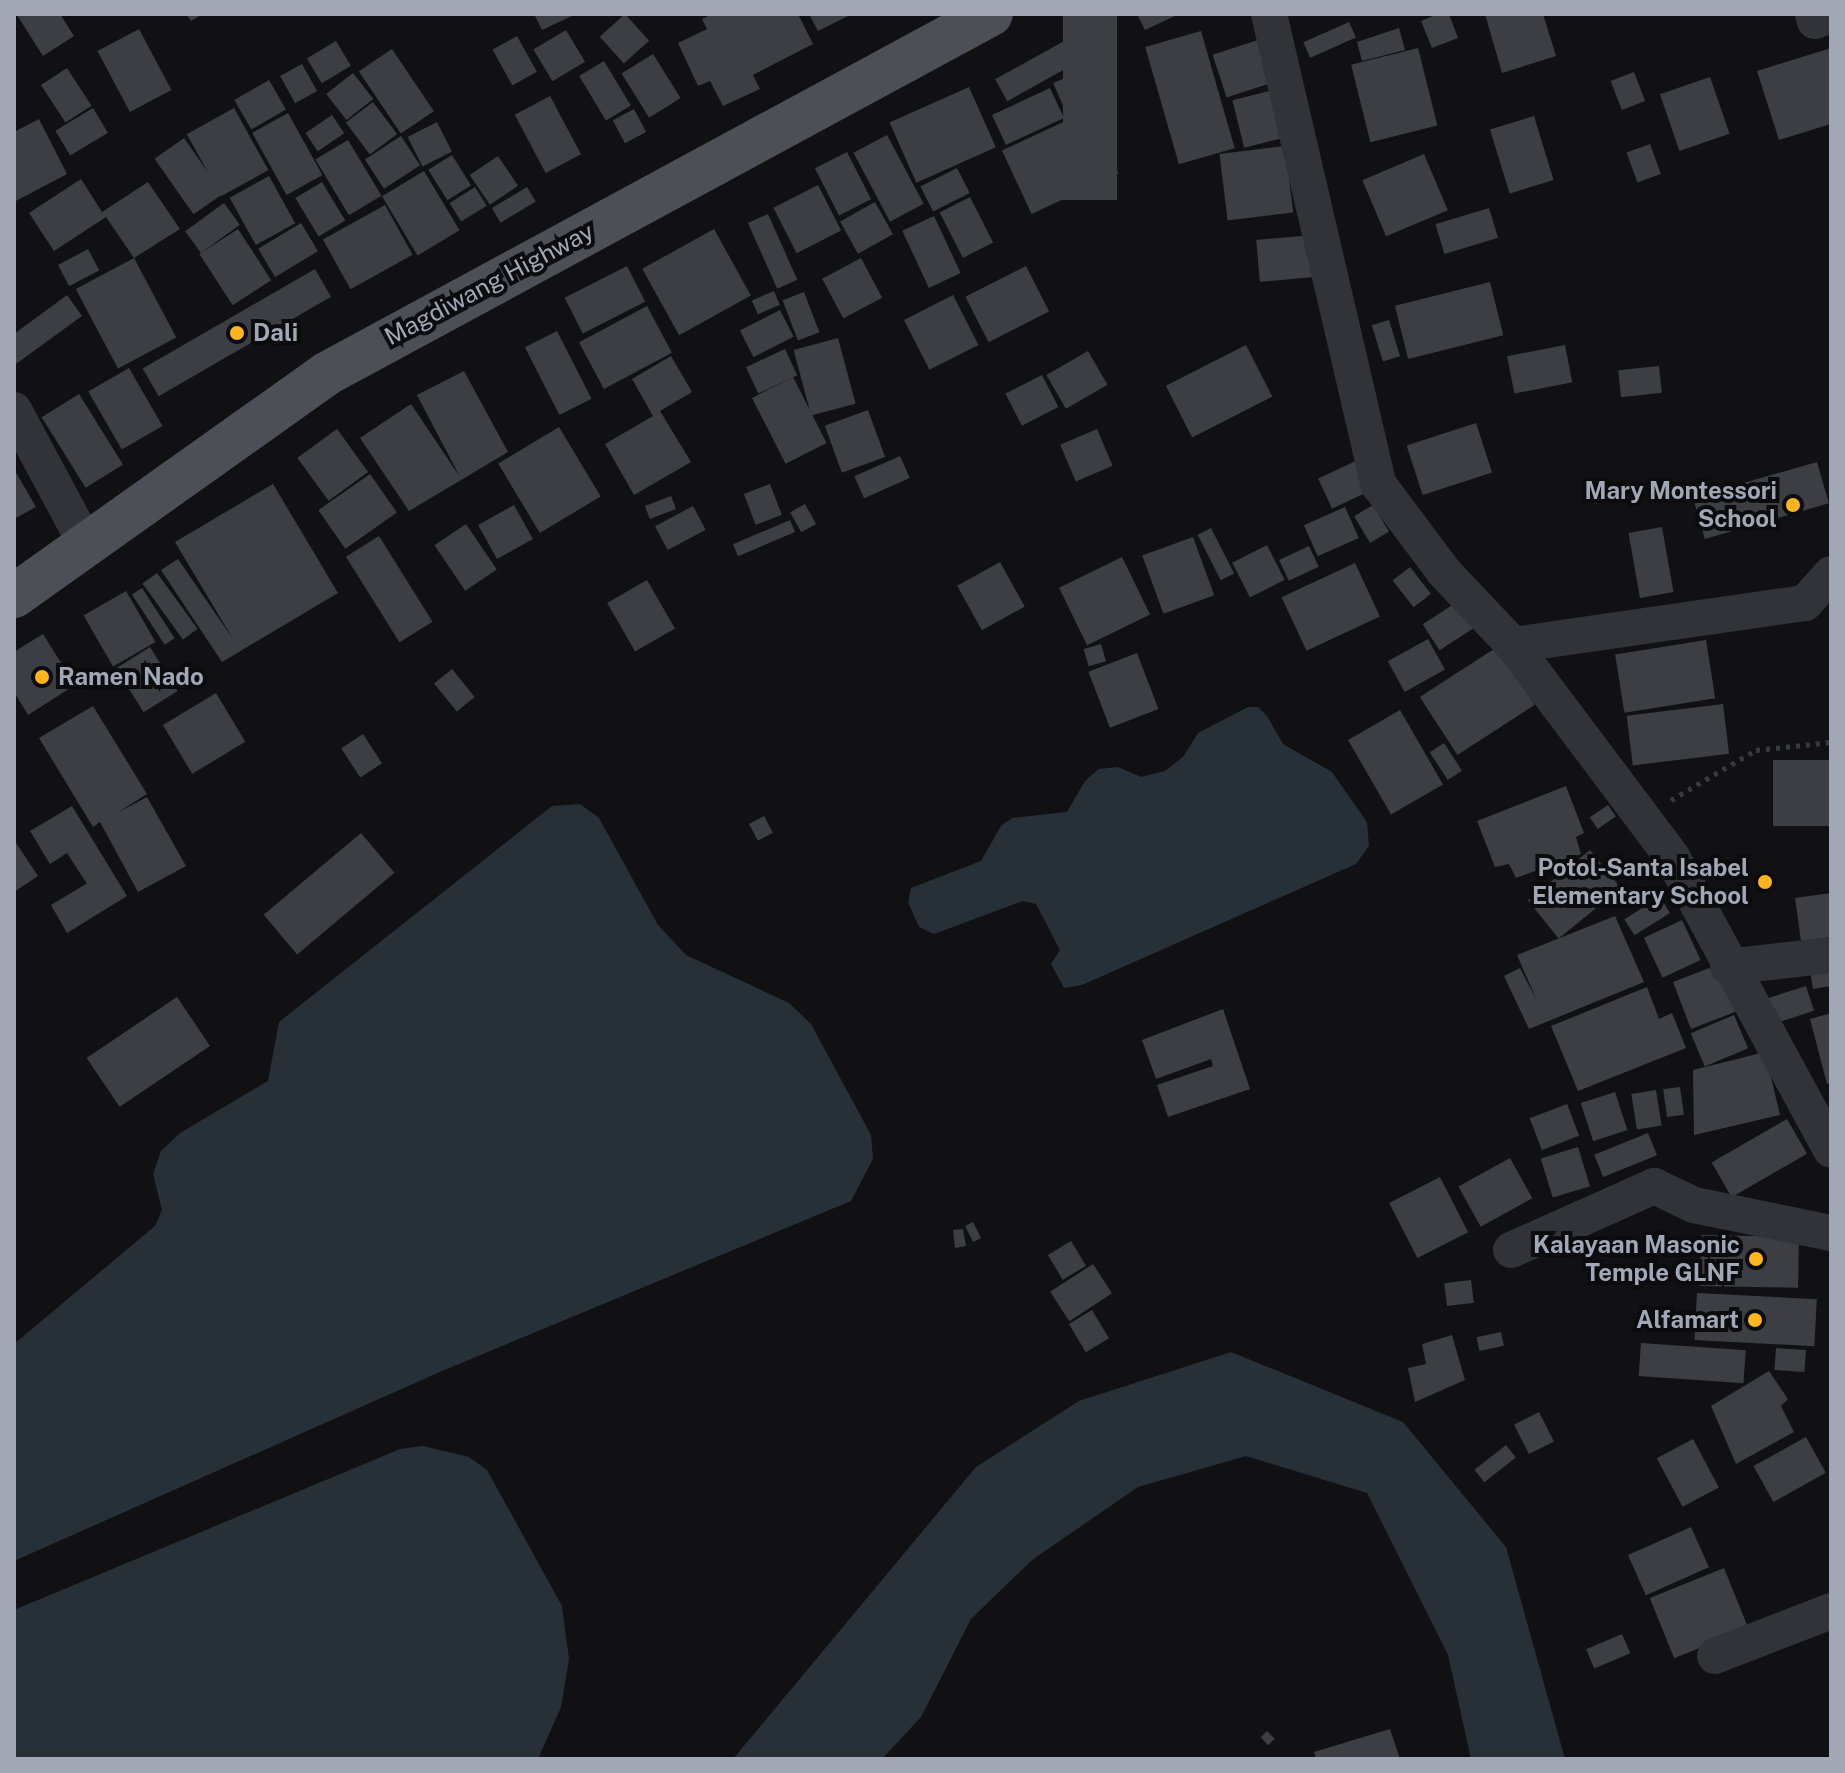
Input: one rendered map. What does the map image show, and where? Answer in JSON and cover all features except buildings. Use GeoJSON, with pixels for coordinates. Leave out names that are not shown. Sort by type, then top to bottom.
{"type":"FeatureCollection","features":[{"type":"Feature","properties":{"kind":"main road","name":"Magdiwang Highway"},"geometry":{"type":"LineString","coordinates":[[14,596],[353,358],[991,14]]}},
{"type":"Feature","properties":{"kind":"street"},"geometry":{"type":"LineString","coordinates":[[1269,14],[1379,485],[1444,572],[1513,645],[1672,857],[1728,967],[1831,1150]]}},
{"type":"Feature","properties":{"kind":"street"},"geometry":{"type":"LineString","coordinates":[[1813,14],[1815,21],[1831,15]]}},
{"type":"Feature","properties":{"kind":"street"},"geometry":{"type":"LineString","coordinates":[[14,410],[87,546]]}},
{"type":"Feature","properties":{"kind":"street"},"geometry":{"type":"LineString","coordinates":[[1513,645],[1805,603],[1831,574]]}},
{"type":"Feature","properties":{"kind":"street"},"geometry":{"type":"LineString","coordinates":[[1728,967],[1831,955]]}},
{"type":"Feature","properties":{"kind":"street"},"geometry":{"type":"LineString","coordinates":[[1511,1250],[1654,1186],[1694,1205],[1831,1233]]}},
{"type":"Feature","properties":{"kind":"street"},"geometry":{"type":"LineString","coordinates":[[1715,1656],[1831,1611]]}},
{"type":"Feature","properties":{"kind":"path"},"geometry":{"type":"LineString","coordinates":[[1642,816],[1756,750],[1831,742]]}},
{"type":"Feature","properties":{"kind":"shaded area"},"geometry":{"type":"Polygon","coordinates":[[[1248,707],[1258,707],[1267,716],[1283,744],[1332,772],[1367,822],[1369,846],[1356,864],[1082,985],[1064,988],[1051,964],[1060,950],[1036,904],[1023,901],[934,934],[919,927],[908,902],[911,888],[981,861],[1001,826],[1012,818],[1067,812],[1085,781],[1099,769],[1118,767],[1141,777],[1165,771],[1183,757],[1198,733],[1248,707]]]}},
{"type":"Feature","properties":{"kind":"shaded area"},"geometry":{"type":"Polygon","coordinates":[[[580,804],[599,818],[658,925],[686,955],[789,1003],[811,1024],[871,1135],[873,1159],[851,1201],[442,1371],[14,1561],[14,1344],[155,1226],[162,1210],[153,1174],[161,1151],[180,1133],[268,1081],[279,1022],[552,806],[580,804]]]}},
{"type":"Feature","properties":{"kind":"shaded area"},"geometry":{"type":"Polygon","coordinates":[[[1231,1352],[1403,1422],[1506,1547],[1565,1759],[1471,1759],[1448,1655],[1367,1493],[1246,1456],[1138,1487],[1032,1560],[971,1619],[921,1717],[882,1759],[733,1759],[976,1467],[1079,1401],[1231,1352]]]}},
{"type":"Feature","properties":{"kind":"shaded area"},"geometry":{"type":"Polygon","coordinates":[[[423,1446],[469,1457],[487,1470],[562,1606],[569,1659],[561,1707],[538,1759],[14,1759],[14,1610],[400,1449],[423,1446]]]}},
{"type":"Feature","properties":{"kind":"place","name":"Dali"},"geometry":{"type":"Point","coordinates":[237,333]}},
{"type":"Feature","properties":{"kind":"place","name":"Mary Montessori School"},"geometry":{"type":"Point","coordinates":[1793,505]}},
{"type":"Feature","properties":{"kind":"place","name":"Ramen Nado"},"geometry":{"type":"Point","coordinates":[42,677]}},
{"type":"Feature","properties":{"kind":"place","name":"Potol-Santa Isabel Elementary School"},"geometry":{"type":"Point","coordinates":[1765,882]}},
{"type":"Feature","properties":{"kind":"place","name":"Kalayaan Masonic Temple GLNF"},"geometry":{"type":"Point","coordinates":[1756,1259]}},
{"type":"Feature","properties":{"kind":"place","name":"Alfamart"},"geometry":{"type":"Point","coordinates":[1755,1320]}}]}
